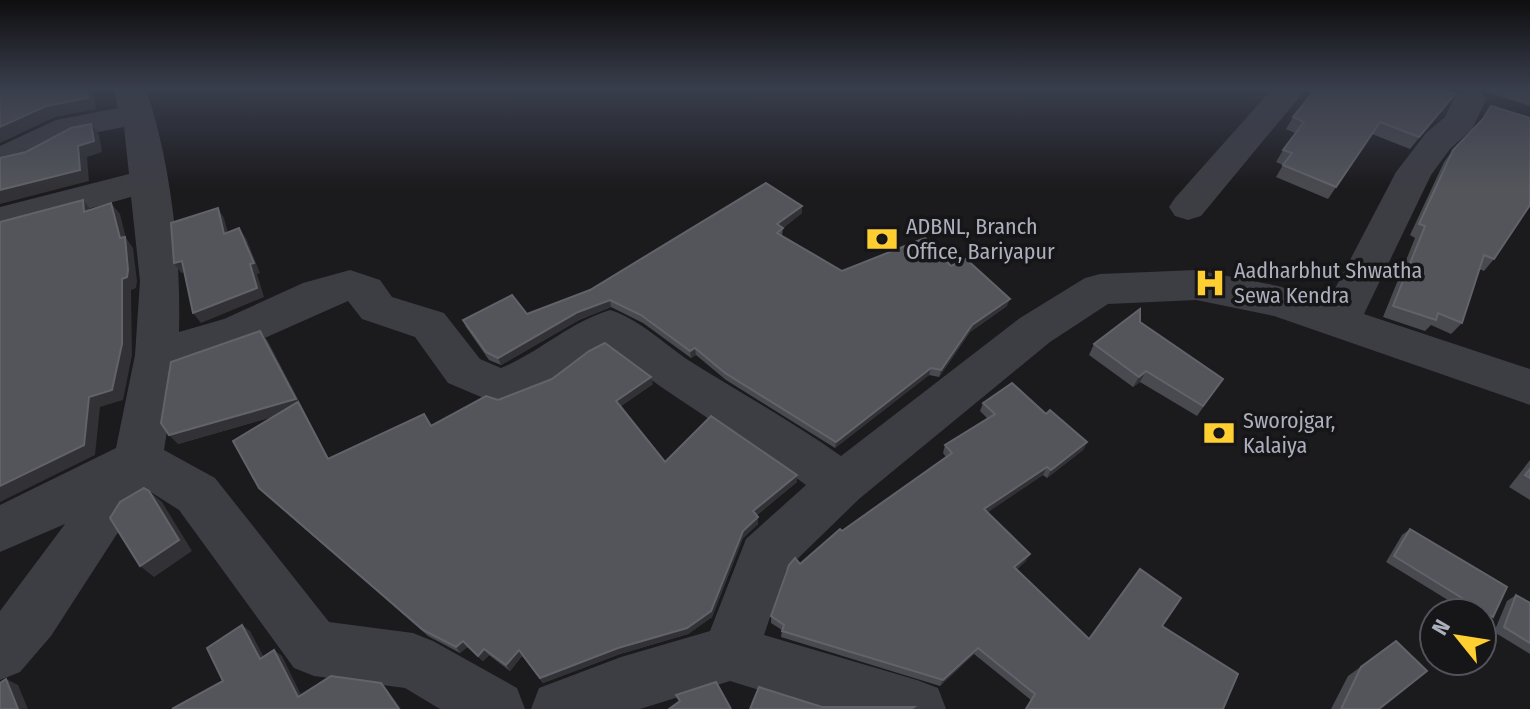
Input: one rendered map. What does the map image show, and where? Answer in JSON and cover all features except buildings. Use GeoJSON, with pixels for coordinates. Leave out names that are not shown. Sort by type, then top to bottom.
{"type":"FeatureCollection","features":[{"type":"Feature","properties":{"kind":"street"},"geometry":{"type":"LineString","coordinates":[[0,157],[21,152],[81,122]]}},
{"type":"Feature","properties":{"kind":"street"},"geometry":{"type":"LineString","coordinates":[[0,652],[32,617],[138,460],[157,355],[160,281],[139,122]]}},
{"type":"Feature","properties":{"kind":"street"},"geometry":{"type":"LineString","coordinates":[[1188,207],[1261,122]]}},
{"type":"Feature","properties":{"kind":"street"},"geometry":{"type":"LineString","coordinates":[[1340,320],[1414,172],[1438,141],[1460,122]]}},
{"type":"Feature","properties":{"kind":"street"},"geometry":{"type":"LineString","coordinates":[[0,220],[146,181]]}},
{"type":"Feature","properties":{"kind":"street"},"geometry":{"type":"LineString","coordinates":[[157,355],[236,332],[318,294],[350,285],[365,291],[377,308],[429,324],[464,371],[500,387],[537,372],[574,344],[610,326],[653,359],[763,427],[842,484]]}},
{"type":"Feature","properties":{"kind":"street"},"geometry":{"type":"LineString","coordinates":[[730,653],[765,556],[842,484],[1035,330],[1100,289],[1196,285],[1278,301],[1530,387]]}},
{"type":"Feature","properties":{"kind":"street"},"geometry":{"type":"LineString","coordinates":[[0,529],[46,509],[138,460]]}},
{"type":"Feature","properties":{"kind":"street"},"geometry":{"type":"LineString","coordinates":[[138,460],[197,494],[314,648],[413,661],[496,709]]}},
{"type":"Feature","properties":{"kind":"street"},"geometry":{"type":"LineString","coordinates":[[560,709],[621,686],[730,653],[917,709]]}},
{"type":"Feature","properties":{"kind":"place","name":"ADBNL, Branch Office, Bariyapur"},"geometry":{"type":"Point","coordinates":[882,239]}},
{"type":"Feature","properties":{"kind":"place","name":"Aadharbhut Shwatha Sewa Kendra"},"geometry":{"type":"Point","coordinates":[1210,283]}},
{"type":"Feature","properties":{"kind":"place","name":"Sworojgar, Kalaiya"},"geometry":{"type":"Point","coordinates":[1219,433]}}]}
